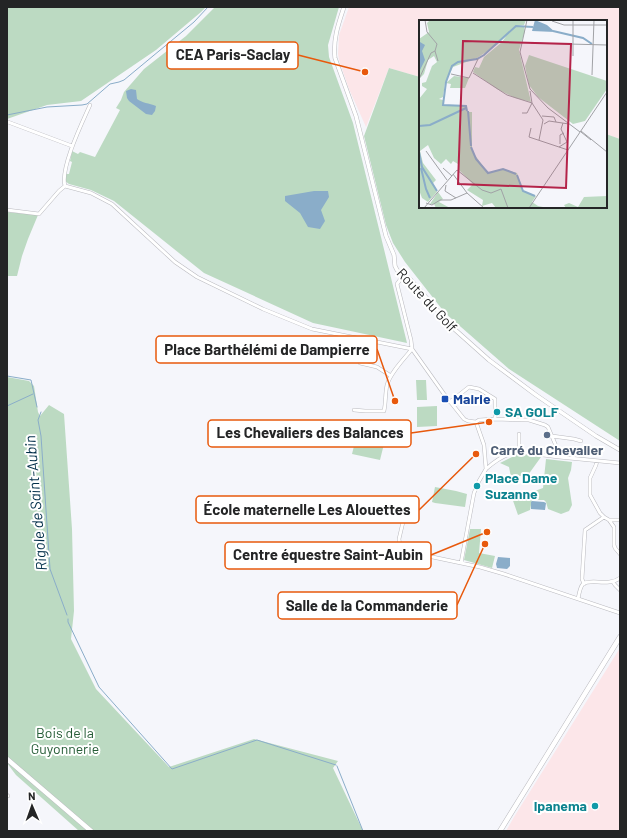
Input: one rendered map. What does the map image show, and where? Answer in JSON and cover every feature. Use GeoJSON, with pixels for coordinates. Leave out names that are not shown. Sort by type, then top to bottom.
{"type":"FeatureCollection","features":[{"type":"Feature","properties":{"kind":"main road"},"geometry":{"type":"LineString","coordinates":[[500,831],[620,637]]}},
{"type":"Feature","properties":{"kind":"main road"},"geometry":{"type":"LineString","coordinates":[[7,759],[91,831]]}},
{"type":"Feature","properties":{"kind":"street","name":"Route du Golf"},"geometry":{"type":"LineString","coordinates":[[344,7],[335,35],[335,58],[356,116],[386,236],[394,255],[397,270],[409,278],[452,327],[489,360],[541,399],[596,436],[620,450]]}},
{"type":"Feature","properties":{"kind":"street"},"geometry":{"type":"LineString","coordinates":[[65,186],[64,179],[72,146],[90,105]]}},
{"type":"Feature","properties":{"kind":"street"},"geometry":{"type":"LineString","coordinates":[[8,122],[72,146]]}},
{"type":"Feature","properties":{"kind":"street"},"geometry":{"type":"LineString","coordinates":[[65,186],[91,193],[112,204],[175,262],[186,270],[197,277],[263,309],[312,329],[412,349]]}},
{"type":"Feature","properties":{"kind":"street"},"geometry":{"type":"LineString","coordinates":[[7,210],[39,214],[65,186]]}},
{"type":"Feature","properties":{"kind":"street"},"geometry":{"type":"LineString","coordinates":[[404,276],[397,284],[412,349],[464,419],[476,422],[480,420],[495,419],[529,420],[546,426],[548,427],[559,453],[559,458]]}},
{"type":"Feature","properties":{"kind":"street"},"geometry":{"type":"LineString","coordinates":[[354,410],[384,411],[387,385],[391,376],[412,349]]}},
{"type":"Feature","properties":{"kind":"street"},"geometry":{"type":"LineString","coordinates":[[360,363],[377,367],[391,376]]}},
{"type":"Feature","properties":{"kind":"street"},"geometry":{"type":"LineString","coordinates":[[450,402],[469,387],[479,389],[495,399],[495,419]]}},
{"type":"Feature","properties":{"kind":"street"},"geometry":{"type":"LineString","coordinates":[[529,420],[533,410]]}},
{"type":"Feature","properties":{"kind":"street"},"geometry":{"type":"LineString","coordinates":[[476,422],[484,445],[486,470]]}},
{"type":"Feature","properties":{"kind":"street"},"geometry":{"type":"LineString","coordinates":[[519,434],[519,452]]}},
{"type":"Feature","properties":{"kind":"street"},"geometry":{"type":"LineString","coordinates":[[552,436],[581,441]]}},
{"type":"Feature","properties":{"kind":"street"},"geometry":{"type":"LineString","coordinates":[[461,562],[474,493],[478,481],[486,470],[499,459],[514,452],[519,452],[559,458],[620,463]]}},
{"type":"Feature","properties":{"kind":"street"},"geometry":{"type":"LineString","coordinates":[[597,461],[590,478],[590,495],[604,518],[609,520],[620,520]]}},
{"type":"Feature","properties":{"kind":"street"},"geometry":{"type":"LineString","coordinates":[[412,498],[407,505],[399,539],[400,546],[404,551],[461,562],[504,574],[620,613]]}},
{"type":"Feature","properties":{"kind":"street"},"geometry":{"type":"LineString","coordinates":[[584,584],[582,579],[585,530],[604,518]]}},
{"type":"Feature","properties":{"kind":"street"},"geometry":{"type":"LineString","coordinates":[[609,520],[614,527],[614,545],[620,554]]}},
{"type":"Feature","properties":{"kind":"street"},"geometry":{"type":"LineString","coordinates":[[578,599],[580,588],[584,584],[588,582],[613,582],[620,578]]}},
{"type":"Feature","properties":{"kind":"street"},"geometry":{"type":"LineString","coordinates":[[613,582],[620,590]]}},
{"type":"Feature","properties":{"kind":"shaded area"},"geometry":{"type":"Polygon","coordinates":[[[349,7],[620,7],[620,139],[607,134],[607,20],[419,20],[419,77],[389,68],[366,127],[349,89],[339,60],[339,35],[349,7]]]}},
{"type":"Feature","properties":{"kind":"shaded area"},"geometry":{"type":"Polygon","coordinates":[[[620,648],[620,831],[506,831],[514,817],[620,648]]]}},
{"type":"Feature","properties":{"kind":"green space"},"geometry":{"type":"Polygon","coordinates":[[[7,7],[206,7],[156,50],[81,101],[47,105],[7,119],[7,7]]]}},
{"type":"Feature","properties":{"kind":"green space"},"geometry":{"type":"Polygon","coordinates":[[[215,7],[339,7],[328,45],[329,57],[353,123],[407,343],[313,323],[204,273],[114,201],[91,190],[69,184],[65,181],[66,174],[69,174],[72,162],[70,161],[72,151],[78,154],[80,152],[95,157],[120,110],[116,108],[124,92],[144,69],[186,36],[215,7]]]}},
{"type":"Feature","properties":{"kind":"green space"},"geometry":{"type":"Polygon","coordinates":[[[389,68],[419,77],[419,208],[607,208],[607,134],[620,139],[620,441],[509,369],[445,313],[405,262],[393,243],[386,225],[364,136],[389,68]]]}},
{"type":"Feature","properties":{"kind":"green space"},"geometry":{"type":"Polygon","coordinates":[[[7,212],[38,215],[22,256],[17,276],[7,276],[7,212]]]}},
{"type":"Feature","properties":{"kind":"green space","name":"Bois de la Guyonnerie"},"geometry":{"type":"Polygon","coordinates":[[[7,377],[29,381],[34,386],[40,416],[49,405],[64,414],[72,529],[74,611],[71,639],[96,689],[169,767],[254,739],[338,761],[333,768],[363,831],[79,831],[16,775],[7,763],[7,377]]]}},
{"type":"Feature","properties":{"kind":"green space"},"geometry":{"type":"Polygon","coordinates":[[[416,380],[426,380],[427,400],[417,400],[416,380]]]}},
{"type":"Feature","properties":{"kind":"green space"},"geometry":{"type":"Polygon","coordinates":[[[437,406],[437,426],[417,427],[417,407],[437,406]]]}},
{"type":"Feature","properties":{"kind":"green space"},"geometry":{"type":"Polygon","coordinates":[[[356,438],[384,444],[380,460],[352,454],[356,438]]]}},
{"type":"Feature","properties":{"kind":"green space"},"geometry":{"type":"Polygon","coordinates":[[[518,454],[541,457],[528,475],[511,477],[509,467],[500,463],[518,454]]]}},
{"type":"Feature","properties":{"kind":"green space"},"geometry":{"type":"Polygon","coordinates":[[[546,459],[572,462],[568,478],[572,505],[569,511],[561,514],[548,509],[544,500],[532,500],[530,510],[518,515],[510,492],[532,492],[543,488],[546,459]]]}},
{"type":"Feature","properties":{"kind":"green space"},"geometry":{"type":"Polygon","coordinates":[[[435,487],[467,494],[465,507],[432,502],[435,487]]]}},
{"type":"Feature","properties":{"kind":"green space"},"geometry":{"type":"Polygon","coordinates":[[[470,529],[481,529],[479,553],[495,556],[492,568],[464,560],[470,529]]]}},
{"type":"Feature","properties":{"kind":"water"},"geometry":{"type":"Polygon","coordinates":[[[131,89],[136,90],[137,99],[156,106],[152,115],[146,114],[129,101],[126,91],[131,89]]]}},
{"type":"Feature","properties":{"kind":"water"},"geometry":{"type":"Polygon","coordinates":[[[314,191],[328,191],[329,197],[321,210],[325,221],[320,229],[308,227],[300,213],[285,201],[285,196],[314,191]]]}},
{"type":"Feature","properties":{"kind":"water"},"geometry":{"type":"Polygon","coordinates":[[[532,501],[546,503],[545,510],[531,509],[532,501]]]}},
{"type":"Feature","properties":{"kind":"water"},"geometry":{"type":"Polygon","coordinates":[[[498,557],[510,558],[510,566],[507,569],[497,568],[496,564],[498,557]]]}},
{"type":"Feature","properties":{"kind":"waterway","name":"Rigole de Saint-Aubin"},"geometry":{"type":"LineString","coordinates":[[7,115],[47,107],[87,104],[110,84],[124,80],[194,22],[208,7]]}},
{"type":"Feature","properties":{"kind":"waterway","name":"Rigole de Saint-Aubin"},"geometry":{"type":"LineString","coordinates":[[7,376],[31,380],[37,407]]}},
{"type":"Feature","properties":{"kind":"waterway"},"geometry":{"type":"LineString","coordinates":[[7,406],[33,394]]}},
{"type":"Feature","properties":{"kind":"waterway","name":"Rigole de Saint-Aubin"},"geometry":{"type":"LineString","coordinates":[[41,412],[38,420],[41,436],[50,569],[67,615]]}},
{"type":"Feature","properties":{"kind":"waterway","name":"Rigole de Saint-Aubin"},"geometry":{"type":"LineString","coordinates":[[68,619],[68,622],[99,687],[172,769],[257,740],[336,765]]}},
{"type":"Feature","properties":{"kind":"waterway","name":"Rigole de Saint-Aubin"},"geometry":{"type":"LineString","coordinates":[[337,766],[363,831]]}},
{"type":"Feature","properties":{"kind":"place","name":"CEA Paris-Saclay"},"geometry":{"type":"Point","coordinates":[365,72]}},
{"type":"Feature","properties":{"kind":"place","name":"Mairie"},"geometry":{"type":"Point","coordinates":[445,399]}},
{"type":"Feature","properties":{"kind":"place","name":"Place Barthélémi de Dampierre"},"geometry":{"type":"Point","coordinates":[395,401]}},
{"type":"Feature","properties":{"kind":"place","name":"SA GOLF"},"geometry":{"type":"Point","coordinates":[497,412]}},
{"type":"Feature","properties":{"kind":"place","name":"Les Chevaliers des Balances"},"geometry":{"type":"Point","coordinates":[489,422]}},
{"type":"Feature","properties":{"kind":"place","name":"Carré du Chevalier"},"geometry":{"type":"Point","coordinates":[547,435]}},
{"type":"Feature","properties":{"kind":"place","name":"École maternelle Les Alouettes"},"geometry":{"type":"Point","coordinates":[476,454]}},
{"type":"Feature","properties":{"kind":"place","name":"Place Dame Suzanne"},"geometry":{"type":"Point","coordinates":[477,486]}},
{"type":"Feature","properties":{"kind":"place","name":"Centre équestre Saint-Aubin"},"geometry":{"type":"Point","coordinates":[487,532]}},
{"type":"Feature","properties":{"kind":"place","name":"Salle de la Commanderie"},"geometry":{"type":"Point","coordinates":[485,544]}},
{"type":"Feature","properties":{"kind":"place","name":"Ipanema"},"geometry":{"type":"Point","coordinates":[595,806]}}]}
